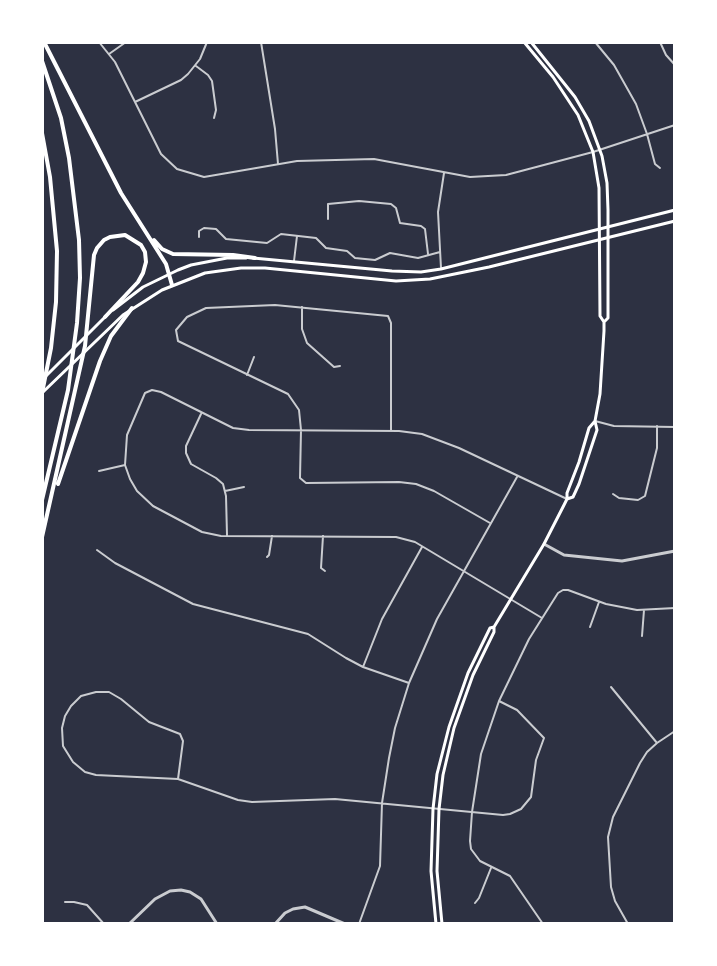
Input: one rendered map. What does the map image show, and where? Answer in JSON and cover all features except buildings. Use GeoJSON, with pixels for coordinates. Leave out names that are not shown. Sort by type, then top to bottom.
{"type":"FeatureCollection","features":[{"type":"Feature","properties":{"kind":"highway"},"geometry":{"type":"LineString","coordinates":[[44,42],[122,193],[165,264],[172,285]]}},
{"type":"Feature","properties":{"kind":"highway"},"geometry":{"type":"LineString","coordinates":[[42,62],[61,118],[76,205],[80,268],[77,323],[68,390],[42,500]]}},
{"type":"Feature","properties":{"kind":"highway"},"geometry":{"type":"LineString","coordinates":[[42,133],[50,177],[57,251],[56,302],[51,348],[42,393]]}},
{"type":"Feature","properties":{"kind":"highway"},"geometry":{"type":"LineString","coordinates":[[147,234],[162,249],[173,254],[233,255],[255,258]]}},
{"type":"Feature","properties":{"kind":"highway"},"geometry":{"type":"LineString","coordinates":[[48,516],[85,346],[94,255],[97,248],[110,237],[125,235],[141,245],[145,252],[146,262],[138,282],[105,317]]}},
{"type":"Feature","properties":{"kind":"highway"},"geometry":{"type":"LineString","coordinates":[[42,537],[67,453],[100,361],[111,336],[132,308]]}},
{"type":"Feature","properties":{"kind":"main road"},"geometry":{"type":"LineString","coordinates":[[524,42],[569,99],[587,133],[593,152],[599,188],[600,316],[604,322],[604,360],[595,421],[597,430],[573,497],[567,499]]}},
{"type":"Feature","properties":{"kind":"main road"},"geometry":{"type":"LineString","coordinates":[[531,42],[575,97],[600,149],[607,183],[609,318],[604,322]]}},
{"type":"Feature","properties":{"kind":"main road"},"geometry":{"type":"LineString","coordinates":[[42,380],[105,317],[143,287],[191,265],[228,258],[255,258],[392,272],[441,269],[675,210]]}},
{"type":"Feature","properties":{"kind":"main road"},"geometry":{"type":"LineString","coordinates":[[42,393],[107,328],[132,308],[172,285],[205,273],[265,268],[396,281],[430,279],[489,267],[675,221]]}},
{"type":"Feature","properties":{"kind":"main road"},"geometry":{"type":"LineString","coordinates":[[292,271],[294,261]]}},
{"type":"Feature","properties":{"kind":"main road"},"geometry":{"type":"LineString","coordinates":[[441,924],[437,871],[439,809],[443,775],[454,728],[473,675],[494,632],[494,627],[544,544],[567,499],[589,428],[595,421]]}},
{"type":"Feature","properties":{"kind":"main road"},"geometry":{"type":"LineString","coordinates":[[436,924],[431,871],[433,808],[437,774],[458,698],[490,628],[494,627]]}},
{"type":"Feature","properties":{"kind":"street"},"geometry":{"type":"LineString","coordinates":[[99,42],[109,54],[135,102],[155,146],[169,164],[185,173],[204,177],[297,161],[374,159],[470,177],[516,174],[675,125]]}},
{"type":"Feature","properties":{"kind":"street"},"geometry":{"type":"LineString","coordinates":[[109,54],[126,42]]}},
{"type":"Feature","properties":{"kind":"street"},"geometry":{"type":"LineString","coordinates":[[135,102],[181,80],[196,66],[207,42]]}},
{"type":"Feature","properties":{"kind":"street"},"geometry":{"type":"LineString","coordinates":[[261,42],[275,129],[278,164]]}},
{"type":"Feature","properties":{"kind":"street"},"geometry":{"type":"LineString","coordinates":[[595,42],[614,65],[636,104],[655,164],[660,168]]}},
{"type":"Feature","properties":{"kind":"street"},"geometry":{"type":"LineString","coordinates":[[660,42],[666,55],[675,65]]}},
{"type":"Feature","properties":{"kind":"street"},"geometry":{"type":"LineString","coordinates":[[196,66],[212,81],[216,110],[214,118]]}},
{"type":"Feature","properties":{"kind":"street"},"geometry":{"type":"LineString","coordinates":[[441,269],[438,212],[444,173]]}},
{"type":"Feature","properties":{"kind":"street"},"geometry":{"type":"LineString","coordinates":[[328,219],[328,204],[359,201],[392,204],[396,208],[400,223],[426,229],[429,254]]}},
{"type":"Feature","properties":{"kind":"street"},"geometry":{"type":"LineString","coordinates":[[199,237],[199,231],[204,228],[216,229],[226,239],[267,243],[277,235],[316,238],[326,248],[347,251],[355,258],[378,260],[390,253],[418,258],[440,252]]}},
{"type":"Feature","properties":{"kind":"street"},"geometry":{"type":"LineString","coordinates":[[294,261],[297,236]]}},
{"type":"Feature","properties":{"kind":"street"},"geometry":{"type":"LineString","coordinates":[[391,431],[391,323],[386,315],[261,305],[206,308],[187,317],[176,330],[178,341],[288,394],[299,410],[300,478],[306,483],[399,482],[416,484],[434,491],[490,524]]}},
{"type":"Feature","properties":{"kind":"street"},"geometry":{"type":"LineString","coordinates":[[302,307],[302,329],[307,343],[334,367],[340,366]]}},
{"type":"Feature","properties":{"kind":"street"},"geometry":{"type":"LineString","coordinates":[[247,375],[254,357]]}},
{"type":"Feature","properties":{"kind":"street"},"geometry":{"type":"LineString","coordinates":[[542,618],[416,542],[396,537],[227,536],[202,532],[153,506],[136,490],[125,465],[127,435],[145,393],[152,390],[161,392],[233,428],[391,431],[422,434],[451,445],[567,499]]}},
{"type":"Feature","properties":{"kind":"street"},"geometry":{"type":"LineString","coordinates":[[201,414],[186,446],[186,453],[191,464],[223,484],[227,536]]}},
{"type":"Feature","properties":{"kind":"street"},"geometry":{"type":"LineString","coordinates":[[595,421],[614,426],[675,427]]}},
{"type":"Feature","properties":{"kind":"street"},"geometry":{"type":"LineString","coordinates":[[613,494],[619,498],[638,500],[645,496],[657,448],[657,426]]}},
{"type":"Feature","properties":{"kind":"street"},"geometry":{"type":"LineString","coordinates":[[99,471],[125,465]]}},
{"type":"Feature","properties":{"kind":"street"},"geometry":{"type":"LineString","coordinates":[[358,924],[380,866],[382,803],[395,728],[409,683],[437,619],[517,477]]}},
{"type":"Feature","properties":{"kind":"street"},"geometry":{"type":"LineString","coordinates":[[225,491],[244,487]]}},
{"type":"Feature","properties":{"kind":"street"},"geometry":{"type":"LineString","coordinates":[[267,557],[272,536]]}},
{"type":"Feature","properties":{"kind":"street"},"geometry":{"type":"LineString","coordinates":[[323,537],[321,568],[325,571]]}},
{"type":"Feature","properties":{"kind":"street"},"geometry":{"type":"LineString","coordinates":[[544,544],[564,555],[622,561],[675,551]]}},
{"type":"Feature","properties":{"kind":"street"},"geometry":{"type":"LineString","coordinates":[[363,667],[382,620],[422,547]]}},
{"type":"Feature","properties":{"kind":"street"},"geometry":{"type":"LineString","coordinates":[[97,550],[115,563],[193,604],[308,634],[363,667],[409,683]]}},
{"type":"Feature","properties":{"kind":"street"},"geometry":{"type":"LineString","coordinates":[[603,559],[604,554]]}},
{"type":"Feature","properties":{"kind":"street"},"geometry":{"type":"LineString","coordinates":[[543,924],[510,876],[480,861],[471,849],[472,812],[481,753],[499,701],[521,653],[558,593],[568,590],[599,602],[644,610],[675,608]]}},
{"type":"Feature","properties":{"kind":"street"},"geometry":{"type":"LineString","coordinates":[[590,627],[599,602]]}},
{"type":"Feature","properties":{"kind":"street"},"geometry":{"type":"LineString","coordinates":[[642,636],[644,610]]}},
{"type":"Feature","properties":{"kind":"street"},"geometry":{"type":"LineString","coordinates":[[611,687],[657,743]]}},
{"type":"Feature","properties":{"kind":"street"},"geometry":{"type":"LineString","coordinates":[[178,779],[182,737],[180,734],[149,722],[109,692],[96,692],[81,696],[65,716],[62,741],[68,756],[88,773],[96,775],[178,779],[238,800],[252,802],[311,798],[510,814],[521,809],[531,797],[536,760],[544,738],[517,710],[499,701]]}},
{"type":"Feature","properties":{"kind":"street"},"geometry":{"type":"LineString","coordinates":[[628,924],[613,894],[608,837],[613,817],[640,763],[647,752],[675,731]]}},
{"type":"Feature","properties":{"kind":"street"},"geometry":{"type":"LineString","coordinates":[[475,903],[491,868]]}},
{"type":"Feature","properties":{"kind":"street"},"geometry":{"type":"LineString","coordinates":[[129,924],[155,899],[170,891],[181,890],[190,892],[201,899],[217,924]]}},
{"type":"Feature","properties":{"kind":"street"},"geometry":{"type":"LineString","coordinates":[[65,902],[87,905],[104,924]]}},
{"type":"Feature","properties":{"kind":"street"},"geometry":{"type":"LineString","coordinates":[[274,924],[285,913],[305,907],[345,924]]}}]}
